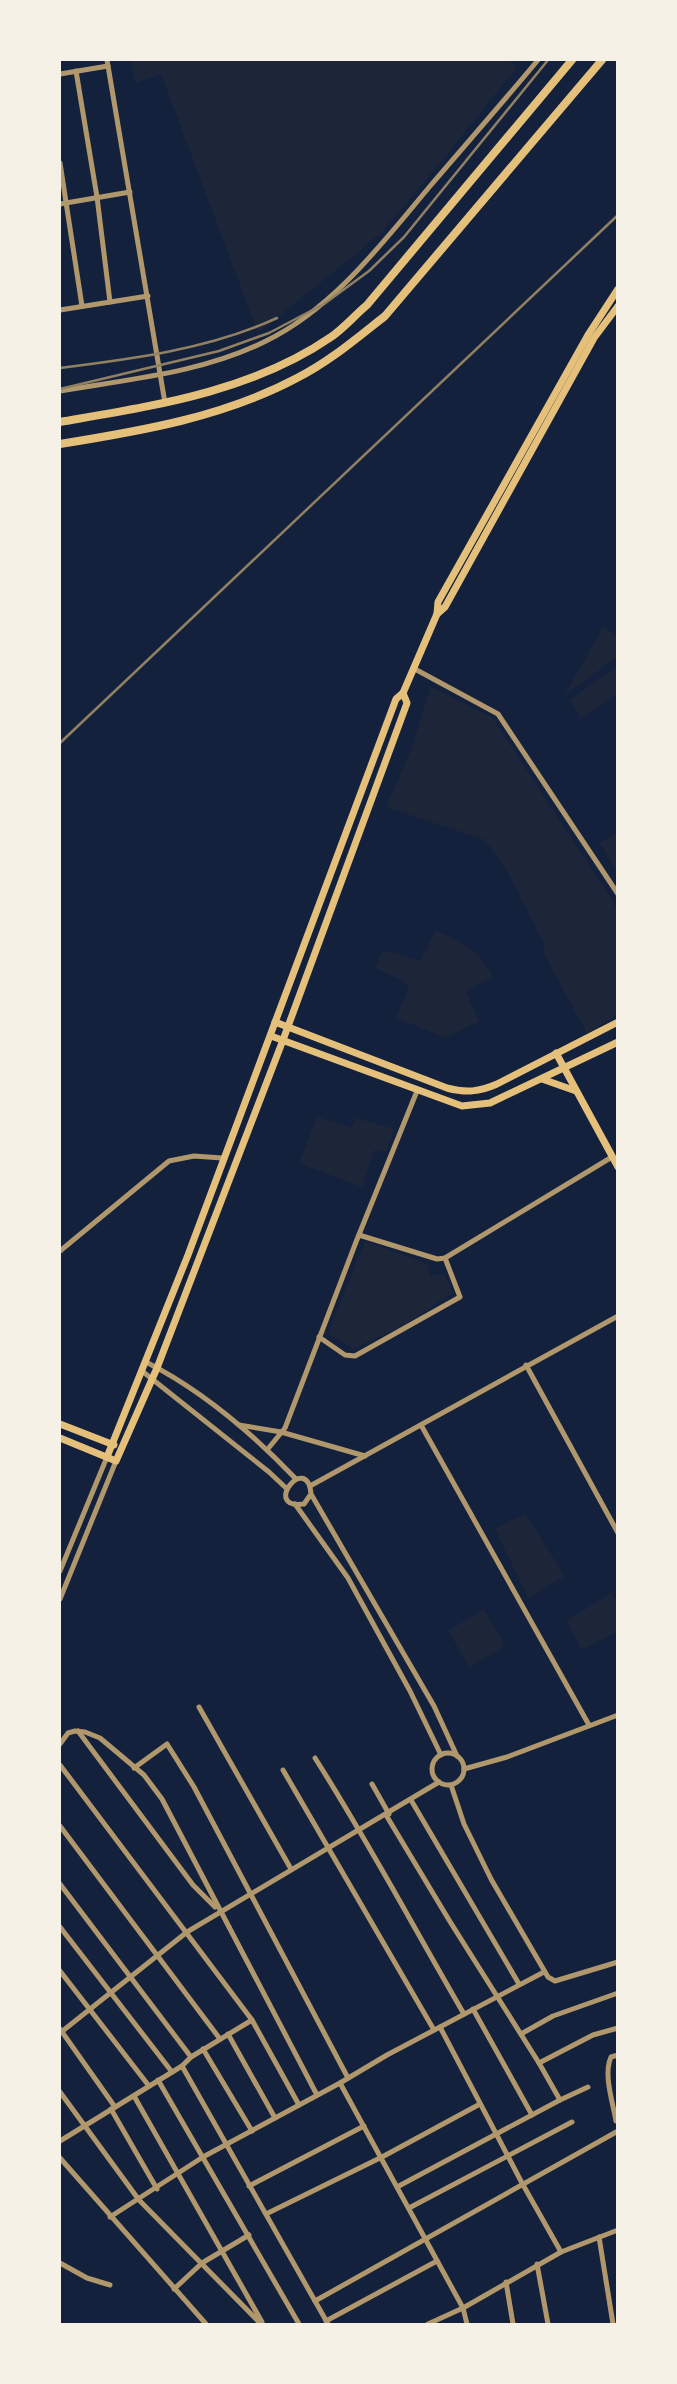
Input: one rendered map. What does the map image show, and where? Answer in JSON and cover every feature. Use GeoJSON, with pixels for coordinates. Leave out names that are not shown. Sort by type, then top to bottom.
{"type":"FeatureCollection","features":[{"type":"Feature","properties":{"kind":"main road"},"geometry":{"type":"LineString","coordinates":[[60,422],[165,403],[237,384],[332,337],[367,305],[572,60]]}},
{"type":"Feature","properties":{"kind":"main road"},"geometry":{"type":"LineString","coordinates":[[60,444],[173,424],[245,403],[299,378],[343,350],[385,316],[602,60]]}},
{"type":"Feature","properties":{"kind":"main road"},"geometry":{"type":"LineString","coordinates":[[107,1457],[271,1036],[396,699],[403,693],[414,668],[437,614],[438,602],[444,588],[618,289]]}},
{"type":"Feature","properties":{"kind":"main road"},"geometry":{"type":"LineString","coordinates":[[437,614],[445,607],[594,338],[618,306]]}},
{"type":"Feature","properties":{"kind":"main road"},"geometry":{"type":"LineString","coordinates":[[483,519],[491,524]]}},
{"type":"Feature","properties":{"kind":"main road"},"geometry":{"type":"LineString","coordinates":[[60,1438],[116,1461],[122,1448],[157,1368],[288,1027],[407,704],[403,693]]}},
{"type":"Feature","properties":{"kind":"main road"},"geometry":{"type":"LineString","coordinates":[[275,1022],[464,1093],[489,1088],[618,1023]]}},
{"type":"Feature","properties":{"kind":"main road"},"geometry":{"type":"LineString","coordinates":[[271,1036],[462,1107],[490,1103],[618,1042]]}},
{"type":"Feature","properties":{"kind":"main road"},"geometry":{"type":"LineString","coordinates":[[556,1053],[618,1167]]}},
{"type":"Feature","properties":{"kind":"main road"},"geometry":{"type":"LineString","coordinates":[[542,1079],[577,1092]]}},
{"type":"Feature","properties":{"kind":"main road"},"geometry":{"type":"LineString","coordinates":[[60,1424],[122,1448]]}},
{"type":"Feature","properties":{"kind":"street"},"geometry":{"type":"LineString","coordinates":[[60,391],[206,365],[264,342],[299,323],[329,298],[384,241],[538,60]]}},
{"type":"Feature","properties":{"kind":"street"},"geometry":{"type":"LineString","coordinates":[[60,74],[108,62],[165,403]]}},
{"type":"Feature","properties":{"kind":"street"},"geometry":{"type":"LineString","coordinates":[[76,71],[97,197],[110,302]]}},
{"type":"Feature","properties":{"kind":"street"},"geometry":{"type":"LineString","coordinates":[[60,163],[63,203],[82,306]]}},
{"type":"Feature","properties":{"kind":"street"},"geometry":{"type":"LineString","coordinates":[[63,203],[130,192]]}},
{"type":"Feature","properties":{"kind":"street"},"geometry":{"type":"LineString","coordinates":[[60,310],[148,296]]}},
{"type":"Feature","properties":{"kind":"street"},"geometry":{"type":"LineString","coordinates":[[414,668],[498,714],[618,894]]}},
{"type":"Feature","properties":{"kind":"street"},"geometry":{"type":"LineString","coordinates":[[267,1450],[281,1432],[417,1091]]}},
{"type":"Feature","properties":{"kind":"street"},"geometry":{"type":"LineString","coordinates":[[60,1251],[169,1161],[194,1156],[222,1158]]}},
{"type":"Feature","properties":{"kind":"street"},"geometry":{"type":"LineString","coordinates":[[359,1235],[437,1259],[444,1258],[612,1157]]}},
{"type":"Feature","properties":{"kind":"street"},"geometry":{"type":"LineString","coordinates":[[319,1337],[345,1355],[355,1356],[460,1297],[444,1258]]}},
{"type":"Feature","properties":{"kind":"street"},"geometry":{"type":"LineString","coordinates":[[310,1486],[618,1316]]}},
{"type":"Feature","properties":{"kind":"street"},"geometry":{"type":"LineString","coordinates":[[146,1362],[236,1424],[296,1479],[304,1480],[310,1486],[311,1494],[434,1706],[464,1769],[461,1778],[451,1785],[439,1782],[432,1768],[437,1758],[441,1755],[457,1756]]}},
{"type":"Feature","properties":{"kind":"street"},"geometry":{"type":"LineString","coordinates":[[526,1365],[618,1533]]}},
{"type":"Feature","properties":{"kind":"street"},"geometry":{"type":"LineString","coordinates":[[142,1371],[286,1488],[288,1500],[295,1504],[348,1578],[410,1691],[441,1755]]}},
{"type":"Feature","properties":{"kind":"street"},"geometry":{"type":"LineString","coordinates":[[236,1424],[281,1432],[365,1455]]}},
{"type":"Feature","properties":{"kind":"street"},"geometry":{"type":"LineString","coordinates":[[421,1425],[589,1725]]}},
{"type":"Feature","properties":{"kind":"street"},"geometry":{"type":"LineString","coordinates":[[60,1571],[107,1457]]}},
{"type":"Feature","properties":{"kind":"street"},"geometry":{"type":"LineString","coordinates":[[60,1599],[116,1461]]}},
{"type":"Feature","properties":{"kind":"street"},"geometry":{"type":"LineString","coordinates":[[286,1488],[296,1479]]}},
{"type":"Feature","properties":{"kind":"street"},"geometry":{"type":"LineString","coordinates":[[295,1504],[307,1501],[311,1494]]}},
{"type":"Feature","properties":{"kind":"street"},"geometry":{"type":"LineString","coordinates":[[199,1707],[291,1869]]}},
{"type":"Feature","properties":{"kind":"street"},"geometry":{"type":"LineString","coordinates":[[464,1769],[507,1757],[618,1714]]}},
{"type":"Feature","properties":{"kind":"street"},"geometry":{"type":"LineString","coordinates":[[78,1731],[193,1885],[220,1912]]}},
{"type":"Feature","properties":{"kind":"street"},"geometry":{"type":"LineString","coordinates":[[60,1744],[68,1733],[78,1731],[100,1738],[144,1775],[162,1799],[317,2095]]}},
{"type":"Feature","properties":{"kind":"street"},"geometry":{"type":"LineString","coordinates":[[134,1768],[167,1744],[194,1787],[348,2078]]}},
{"type":"Feature","properties":{"kind":"street"},"geometry":{"type":"LineString","coordinates":[[315,1758],[361,1830],[402,1908],[464,2014]]}},
{"type":"Feature","properties":{"kind":"street"},"geometry":{"type":"LineString","coordinates":[[60,1765],[187,1931],[251,2020],[299,2105]]}},
{"type":"Feature","properties":{"kind":"street"},"geometry":{"type":"LineString","coordinates":[[283,1770],[437,2028],[561,2252]]}},
{"type":"Feature","properties":{"kind":"street"},"geometry":{"type":"LineString","coordinates":[[157,2189],[113,2108],[60,2031],[187,1931],[439,1782]]}},
{"type":"Feature","properties":{"kind":"street"},"geometry":{"type":"LineString","coordinates":[[372,1784],[387,1814],[560,2100]]}},
{"type":"Feature","properties":{"kind":"street"},"geometry":{"type":"LineString","coordinates":[[451,1785],[464,1824],[491,1879],[551,1980],[618,1962]]}},
{"type":"Feature","properties":{"kind":"street"},"geometry":{"type":"LineString","coordinates":[[411,1800],[519,1984]]}},
{"type":"Feature","properties":{"kind":"street"},"geometry":{"type":"LineString","coordinates":[[60,1826],[220,2039]]}},
{"type":"Feature","properties":{"kind":"street"},"geometry":{"type":"LineString","coordinates":[[60,1884],[191,2057]]}},
{"type":"Feature","properties":{"kind":"street"},"geometry":{"type":"LineString","coordinates":[[60,1927],[172,2072]]}},
{"type":"Feature","properties":{"kind":"street"},"geometry":{"type":"LineString","coordinates":[[60,1971],[149,2086]]}},
{"type":"Feature","properties":{"kind":"street"},"geometry":{"type":"LineString","coordinates":[[110,2217],[203,2157],[544,1972]]}},
{"type":"Feature","properties":{"kind":"street"},"geometry":{"type":"LineString","coordinates":[[521,2034],[554,2016],[618,1993]]}},
{"type":"Feature","properties":{"kind":"street"},"geometry":{"type":"LineString","coordinates":[[473,2009],[532,2115]]}},
{"type":"Feature","properties":{"kind":"street"},"geometry":{"type":"LineString","coordinates":[[60,2141],[251,2020]]}},
{"type":"Feature","properties":{"kind":"street"},"geometry":{"type":"LineString","coordinates":[[539,2063],[593,2035],[618,2028]]}},
{"type":"Feature","properties":{"kind":"street"},"geometry":{"type":"LineString","coordinates":[[228,2034],[275,2118]]}},
{"type":"Feature","properties":{"kind":"street"},"geometry":{"type":"LineString","coordinates":[[203,2049],[251,2131]]}},
{"type":"Feature","properties":{"kind":"street"},"geometry":{"type":"LineString","coordinates":[[617,2123],[609,2078],[609,2059],[618,2055]]}},
{"type":"Feature","properties":{"kind":"street"},"geometry":{"type":"LineString","coordinates":[[182,2066],[327,2323],[437,2261]]}},
{"type":"Feature","properties":{"kind":"street"},"geometry":{"type":"LineString","coordinates":[[609,2078],[618,2076]]}},
{"type":"Feature","properties":{"kind":"street"},"geometry":{"type":"LineString","coordinates":[[159,2080],[299,2325]]}},
{"type":"Feature","properties":{"kind":"street"},"geometry":{"type":"LineString","coordinates":[[340,2083],[463,2308],[467,2325]]}},
{"type":"Feature","properties":{"kind":"street"},"geometry":{"type":"LineString","coordinates":[[397,2187],[588,2087]]}},
{"type":"Feature","properties":{"kind":"street"},"geometry":{"type":"LineString","coordinates":[[60,2092],[139,2200],[262,2325]]}},
{"type":"Feature","properties":{"kind":"street"},"geometry":{"type":"LineString","coordinates":[[134,2095],[262,2325]]}},
{"type":"Feature","properties":{"kind":"street"},"geometry":{"type":"LineString","coordinates":[[266,2214],[382,2157],[480,2104]]}},
{"type":"Feature","properties":{"kind":"street"},"geometry":{"type":"LineString","coordinates":[[409,2208],[572,2122]]}},
{"type":"Feature","properties":{"kind":"street"},"geometry":{"type":"LineString","coordinates":[[249,2186],[364,2126]]}},
{"type":"Feature","properties":{"kind":"street"},"geometry":{"type":"LineString","coordinates":[[315,2301],[522,2183],[618,2132]]}},
{"type":"Feature","properties":{"kind":"street"},"geometry":{"type":"LineString","coordinates":[[60,2158],[204,2323],[196,2325]]}},
{"type":"Feature","properties":{"kind":"street"},"geometry":{"type":"LineString","coordinates":[[428,2325],[561,2252],[618,2230]]}},
{"type":"Feature","properties":{"kind":"street"},"geometry":{"type":"LineString","coordinates":[[174,2289],[202,2263],[249,2235]]}},
{"type":"Feature","properties":{"kind":"street"},"geometry":{"type":"LineString","coordinates":[[599,2237],[613,2325]]}},
{"type":"Feature","properties":{"kind":"street"},"geometry":{"type":"LineString","coordinates":[[60,2263],[87,2278],[110,2286]]}},
{"type":"Feature","properties":{"kind":"street"},"geometry":{"type":"LineString","coordinates":[[537,2264],[548,2325]]}},
{"type":"Feature","properties":{"kind":"street"},"geometry":{"type":"LineString","coordinates":[[506,2283],[513,2325]]}},
{"type":"Feature","properties":{"kind":"shaded area"},"geometry":{"type":"Polygon","coordinates":[[[130,60],[510,60],[517,67],[383,231],[258,333],[161,74],[135,83],[130,60]]]}},
{"type":"Feature","properties":{"kind":"shaded area"},"geometry":{"type":"Polygon","coordinates":[[[603,627],[617,635],[617,657],[564,696],[603,627]]]}},
{"type":"Feature","properties":{"kind":"shaded area"},"geometry":{"type":"Polygon","coordinates":[[[617,666],[617,694],[581,718],[570,700],[617,666]]]}},
{"type":"Feature","properties":{"kind":"shaded area"},"geometry":{"type":"Polygon","coordinates":[[[431,687],[492,717],[617,910],[617,1015],[587,1033],[543,953],[544,944],[508,873],[485,840],[386,807],[410,752],[431,687]]]}},
{"type":"Feature","properties":{"kind":"shaded area"},"geometry":{"type":"Polygon","coordinates":[[[617,832],[617,871],[600,843],[617,832]]]}},
{"type":"Feature","properties":{"kind":"shaded area"},"geometry":{"type":"Polygon","coordinates":[[[435,931],[468,948],[493,976],[466,992],[479,1021],[446,1038],[396,1018],[409,987],[401,980],[375,968],[383,950],[421,961],[435,931]]]}},
{"type":"Feature","properties":{"kind":"shaded area"},"geometry":{"type":"Polygon","coordinates":[[[317,1117],[352,1128],[356,1118],[394,1129],[386,1152],[374,1150],[362,1187],[299,1163],[317,1117]]]}},
{"type":"Feature","properties":{"kind":"shaded area"},"geometry":{"type":"Polygon","coordinates":[[[365,1241],[427,1264],[431,1276],[444,1273],[453,1293],[404,1325],[353,1349],[328,1333],[365,1241]]]}},
{"type":"Feature","properties":{"kind":"shaded area"},"geometry":{"type":"Polygon","coordinates":[[[525,1514],[565,1576],[528,1598],[495,1529],[525,1514]]]}},
{"type":"Feature","properties":{"kind":"shaded area"},"geometry":{"type":"Polygon","coordinates":[[[611,1593],[617,1604],[617,1632],[582,1650],[567,1621],[611,1593]]]}},
{"type":"Feature","properties":{"kind":"shaded area"},"geometry":{"type":"Polygon","coordinates":[[[484,1609],[505,1646],[470,1667],[448,1631],[484,1609]]]}},
{"type":"Feature","properties":{"kind":"railway"},"geometry":{"type":"LineString","coordinates":[[60,389],[219,351],[269,333],[324,304],[369,271],[404,237],[548,60]]}},
{"type":"Feature","properties":{"kind":"railway"},"geometry":{"type":"LineString","coordinates":[[60,743],[618,215]]}},
{"type":"Feature","properties":{"kind":"railway"},"geometry":{"type":"LineString","coordinates":[[60,368],[198,345],[225,338],[277,318]]}}]}
